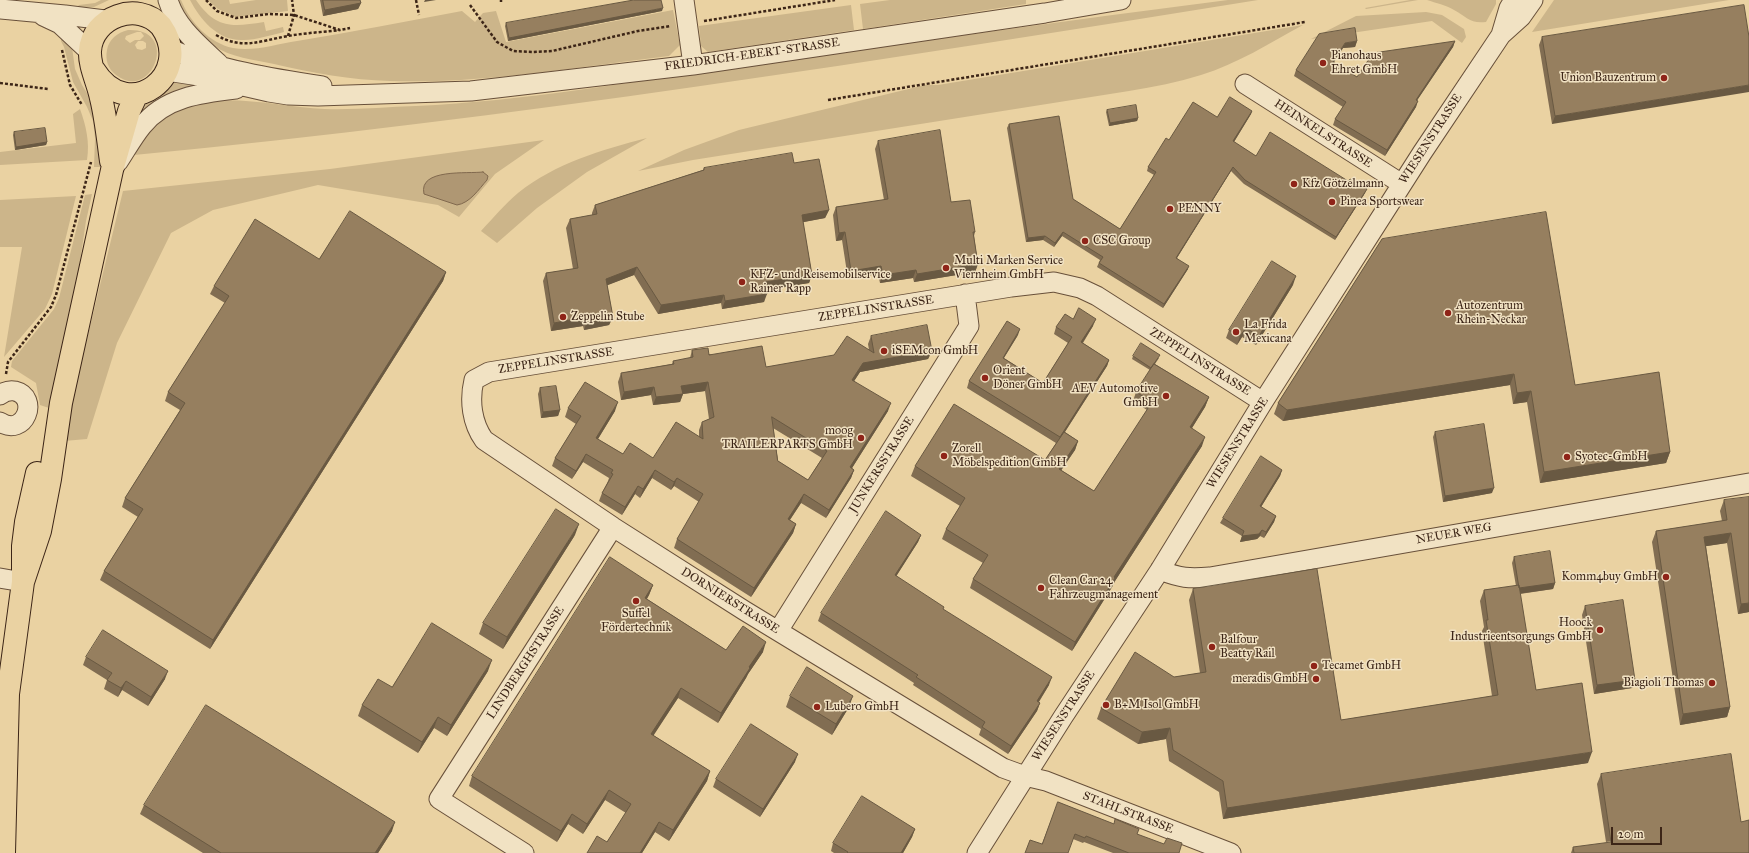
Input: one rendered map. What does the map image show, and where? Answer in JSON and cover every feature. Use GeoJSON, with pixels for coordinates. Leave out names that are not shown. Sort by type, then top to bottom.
{"type":"FeatureCollection","features":[{"type":"Feature","properties":{"kind":"main road"},"geometry":{"type":"LineString","coordinates":[[92,61],[99,78],[114,91],[126,94],[137,94],[157,85],[167,71],[171,49],[156,10],[135,12],[120,11],[94,34],[92,61],[104,109],[112,170]]}},
{"type":"Feature","properties":{"kind":"main road"},"geometry":{"type":"LineString","coordinates":[[4,853],[8,694],[23,582],[40,531],[50,479],[61,403],[112,170],[129,111],[137,94]]}},
{"type":"Feature","properties":{"kind":"street"},"geometry":{"type":"LineString","coordinates":[[168,0],[178,22],[187,34],[221,66]]}},
{"type":"Feature","properties":{"kind":"street"},"geometry":{"type":"LineString","coordinates":[[684,0],[693,65]]}},
{"type":"Feature","properties":{"kind":"street","name":"FRIEDRICH-EBERT-STRASSE"},"geometry":{"type":"LineString","coordinates":[[167,71],[199,76],[248,88],[288,95],[381,95],[470,90],[693,65],[1045,7],[1122,0]]}},
{"type":"Feature","properties":{"kind":"street","name":"WIESENSTRASSE"},"geometry":{"type":"LineString","coordinates":[[977,853],[1025,776],[1160,570],[1263,402],[1402,184],[1501,35],[1521,17],[1533,0]]}},
{"type":"Feature","properties":{"kind":"street","name":"WIESENSTRASSE"},"geometry":{"type":"LineString","coordinates":[[1501,35],[1510,3]]}},
{"type":"Feature","properties":{"kind":"street"},"geometry":{"type":"LineString","coordinates":[[0,9],[65,14],[120,11]]}},
{"type":"Feature","properties":{"kind":"street"},"geometry":{"type":"LineString","coordinates":[[36,12],[60,24],[92,61]]}},
{"type":"Feature","properties":{"kind":"street","name":"FRIEDRICH-EBERT-STRASSE"},"geometry":{"type":"LineString","coordinates":[[171,49],[188,57],[221,66],[295,82],[381,95]]}},
{"type":"Feature","properties":{"kind":"street","name":"HEINKELSTRASSE"},"geometry":{"type":"LineString","coordinates":[[1245,84],[1402,184]]}},
{"type":"Feature","properties":{"kind":"street"},"geometry":{"type":"LineString","coordinates":[[112,170],[142,126],[154,113],[174,101],[202,93],[248,88]]}},
{"type":"Feature","properties":{"kind":"street","name":"ZEPPELINSTRASSE"},"geometry":{"type":"LineString","coordinates":[[471,394],[474,380],[489,372],[966,294],[1054,282],[1080,288],[1097,296],[1263,402]]}},
{"type":"Feature","properties":{"kind":"street","name":"JUNKERSSTRASSE"},"geometry":{"type":"LineString","coordinates":[[778,631],[969,326],[966,294]]}},
{"type":"Feature","properties":{"kind":"street"},"geometry":{"type":"LineString","coordinates":[[0,423],[12,426],[17,424],[26,417],[28,411],[28,406],[23,395],[18,392],[3,393]]}},
{"type":"Feature","properties":{"kind":"street","name":"DORNIERSTRASSE"},"geometry":{"type":"LineString","coordinates":[[471,394],[476,428],[484,440],[613,527],[778,631],[1003,768],[1025,776]]}},
{"type":"Feature","properties":{"kind":"street","name":"NEUER WEG"},"geometry":{"type":"LineString","coordinates":[[1160,570],[1177,577],[1210,577],[1749,483]]}},
{"type":"Feature","properties":{"kind":"street","name":"LINDBERGHSTRASSE"},"geometry":{"type":"LineString","coordinates":[[524,853],[439,799],[613,527]]}},
{"type":"Feature","properties":{"kind":"street"},"geometry":{"type":"LineString","coordinates":[[0,578],[23,582]]}},
{"type":"Feature","properties":{"kind":"street","name":"STAHLSTRASSE"},"geometry":{"type":"LineString","coordinates":[[1025,776],[1046,781],[1231,853]]}},
{"type":"Feature","properties":{"kind":"path"},"geometry":{"type":"LineString","coordinates":[[206,0],[217,10],[236,18],[269,14],[294,14],[340,30]]}},
{"type":"Feature","properties":{"kind":"path"},"geometry":{"type":"LineString","coordinates":[[288,36],[294,14],[292,0]]}},
{"type":"Feature","properties":{"kind":"path"},"geometry":{"type":"LineString","coordinates":[[416,0],[419,15]]}},
{"type":"Feature","properties":{"kind":"path"},"geometry":{"type":"LineString","coordinates":[[470,4],[497,42],[513,51],[533,52],[552,51],[638,31],[835,0]]}},
{"type":"Feature","properties":{"kind":"path"},"geometry":{"type":"LineString","coordinates":[[828,100],[1305,22]]}},
{"type":"Feature","properties":{"kind":"path"},"geometry":{"type":"LineString","coordinates":[[212,33],[225,40],[240,44],[253,44],[288,36],[350,28]]}},
{"type":"Feature","properties":{"kind":"path"},"geometry":{"type":"LineString","coordinates":[[60,47],[70,85],[84,109]]}},
{"type":"Feature","properties":{"kind":"path"},"geometry":{"type":"LineString","coordinates":[[0,83],[48,89]]}},
{"type":"Feature","properties":{"kind":"path"},"geometry":{"type":"LineString","coordinates":[[3,393],[8,362],[51,307],[56,295],[91,163],[91,157]]}},
{"type":"Feature","properties":{"kind":"shaded area"},"geometry":{"type":"Polygon","coordinates":[[[101,0],[109,0],[94,7],[77,7],[79,5],[95,3],[101,0]]]}},
{"type":"Feature","properties":{"kind":"shaded area"},"geometry":{"type":"Polygon","coordinates":[[[176,0],[181,0],[195,24],[208,36],[224,45],[241,49],[265,47],[462,11],[475,22],[483,13],[496,11],[506,42],[673,10],[680,45],[669,56],[530,74],[460,80],[390,81],[361,79],[332,76],[243,58],[227,53],[207,41],[197,31],[188,20],[176,0]]]}},
{"type":"Feature","properties":{"kind":"shaded area"},"geometry":{"type":"Polygon","coordinates":[[[190,0],[196,0],[211,16],[226,24],[243,25],[264,22],[266,31],[283,27],[284,32],[256,39],[232,39],[210,27],[204,21],[190,0]]]}},
{"type":"Feature","properties":{"kind":"shaded area"},"geometry":{"type":"Polygon","coordinates":[[[208,0],[229,0],[230,4],[256,0],[287,0],[288,11],[236,17],[218,9],[208,0]]]}},
{"type":"Feature","properties":{"kind":"shaded area"},"geometry":{"type":"Polygon","coordinates":[[[890,0],[1026,0],[1026,4],[863,29],[860,4],[890,0]]]}},
{"type":"Feature","properties":{"kind":"shaded area"},"geometry":{"type":"Polygon","coordinates":[[[1228,0],[1258,0],[837,66],[557,106],[416,124],[134,155],[148,132],[162,119],[177,109],[193,103],[232,100],[325,109],[456,104],[576,90],[920,41],[1228,0]]]}},
{"type":"Feature","properties":{"kind":"shaded area"},"geometry":{"type":"Polygon","coordinates":[[[1410,0],[1418,0],[1365,8],[1410,0]]]}},
{"type":"Feature","properties":{"kind":"shaded area"},"geometry":{"type":"Polygon","coordinates":[[[1427,0],[1496,0],[1496,4],[1486,22],[1476,22],[1448,7],[1427,0]]]}},
{"type":"Feature","properties":{"kind":"shaded area"},"geometry":{"type":"Polygon","coordinates":[[[1554,0],[1729,0],[1532,32],[1554,0]]]}},
{"type":"Feature","properties":{"kind":"shaded area"},"geometry":{"type":"Polygon","coordinates":[[[851,5],[854,30],[708,52],[701,46],[699,26],[851,5]]]}},
{"type":"Feature","properties":{"kind":"shaded area"},"geometry":{"type":"Polygon","coordinates":[[[1426,12],[1442,15],[1464,29],[1466,37],[1462,43],[1432,21],[1311,39],[1356,16],[1426,12]]]}},
{"type":"Feature","properties":{"kind":"shaded area"},"geometry":{"type":"Polygon","coordinates":[[[1303,25],[1253,53],[1227,65],[1201,75],[1166,84],[693,160],[638,171],[684,150],[739,130],[925,85],[938,85],[1303,25]]]}},
{"type":"Feature","properties":{"kind":"shaded area"},"geometry":{"type":"Polygon","coordinates":[[[128,30],[141,32],[144,33],[154,40],[157,51],[155,62],[150,73],[141,80],[129,81],[116,75],[111,70],[106,54],[108,46],[117,35],[128,30]],[[137,32],[126,36],[125,39],[130,43],[135,40],[140,40],[144,36],[141,32],[137,32]],[[138,41],[135,45],[137,49],[142,50],[146,48],[146,43],[143,41],[138,41]]]}},
{"type":"Feature","properties":{"kind":"shaded area"},"geometry":{"type":"Polygon","coordinates":[[[61,36],[72,47],[75,69],[82,85],[92,101],[101,158],[100,167],[94,167],[95,138],[93,121],[73,82],[61,41],[61,36]]]}},
{"type":"Feature","properties":{"kind":"shaded area"},"geometry":{"type":"Polygon","coordinates":[[[178,81],[203,83],[139,116],[136,109],[165,87],[178,81]]]}},
{"type":"Feature","properties":{"kind":"shaded area"},"geometry":{"type":"Polygon","coordinates":[[[80,109],[87,134],[87,160],[0,165],[0,152],[76,143],[73,114],[80,109]]]}},
{"type":"Feature","properties":{"kind":"shaded area"},"geometry":{"type":"Polygon","coordinates":[[[647,138],[587,172],[537,208],[497,243],[481,231],[518,193],[548,173],[596,153],[647,138]]]}},
{"type":"Feature","properties":{"kind":"shaded area"},"geometry":{"type":"Polygon","coordinates":[[[544,140],[495,174],[459,217],[438,205],[318,185],[213,210],[171,233],[117,343],[87,439],[64,441],[82,359],[123,191],[330,169],[544,140]]]}},
{"type":"Feature","properties":{"kind":"shaded area"},"geometry":{"type":"Polygon","coordinates":[[[483,172],[488,176],[487,180],[474,195],[462,204],[457,205],[424,194],[424,186],[429,180],[436,176],[456,173],[483,172]]]}},
{"type":"Feature","properties":{"kind":"shaded area"},"geometry":{"type":"Polygon","coordinates":[[[92,194],[86,221],[75,295],[49,408],[40,405],[36,383],[11,367],[12,361],[54,309],[59,298],[85,195],[92,194]]]}},
{"type":"Feature","properties":{"kind":"shaded area"},"geometry":{"type":"Polygon","coordinates":[[[76,196],[52,294],[45,309],[4,357],[22,247],[0,247],[0,200],[76,196]]]}},
{"type":"Feature","properties":{"kind":"building"},"geometry":{"type":"Polygon","coordinates":[[[323,0],[360,0],[361,3],[325,10],[323,0]]]}},
{"type":"Feature","properties":{"kind":"building"},"geometry":{"type":"Polygon","coordinates":[[[634,0],[661,0],[663,8],[509,38],[506,23],[634,0]]]}},
{"type":"Feature","properties":{"kind":"building","name":"Union Bauzentrum"},"geometry":{"type":"Polygon","coordinates":[[[1744,5],[1749,37],[1749,85],[1555,116],[1542,37],[1744,5]]]}},
{"type":"Feature","properties":{"kind":"building"},"geometry":{"type":"Polygon","coordinates":[[[1355,28],[1357,41],[1345,43],[1333,62],[1357,77],[1373,53],[1455,41],[1416,100],[1418,101],[1387,150],[1335,119],[1346,102],[1296,70],[1319,34],[1355,28]]]}},
{"type":"Feature","properties":{"kind":"building"},"geometry":{"type":"Polygon","coordinates":[[[1230,97],[1252,111],[1233,141],[1256,156],[1270,132],[1348,181],[1350,179],[1367,189],[1336,237],[1245,180],[1233,167],[1176,258],[1189,266],[1164,304],[1099,263],[1103,257],[1063,232],[1055,243],[1045,236],[1028,238],[1009,124],[1059,116],[1073,199],[1120,229],[1156,172],[1148,167],[1166,138],[1169,140],[1193,102],[1217,117],[1230,97]]]}},
{"type":"Feature","properties":{"kind":"building"},"geometry":{"type":"Polygon","coordinates":[[[1136,105],[1138,118],[1110,123],[1107,110],[1136,105]]]}},
{"type":"Feature","properties":{"kind":"building"},"geometry":{"type":"Polygon","coordinates":[[[45,128],[47,142],[16,147],[14,132],[45,128]]]}},
{"type":"Feature","properties":{"kind":"building"},"geometry":{"type":"Polygon","coordinates":[[[940,130],[951,202],[970,200],[978,264],[917,274],[916,270],[883,275],[881,266],[851,271],[845,232],[839,233],[836,207],[888,199],[878,141],[940,130]]]}},
{"type":"Feature","properties":{"kind":"building"},"geometry":{"type":"Polygon","coordinates":[[[792,153],[794,163],[819,159],[829,210],[802,215],[812,275],[765,282],[767,294],[725,301],[724,295],[661,305],[637,267],[606,279],[613,317],[587,321],[586,317],[554,323],[546,273],[578,268],[570,219],[597,214],[595,205],[704,170],[704,168],[792,153]]]}},
{"type":"Feature","properties":{"kind":"building"},"geometry":{"type":"Polygon","coordinates":[[[350,211],[446,272],[213,640],[104,571],[143,509],[125,498],[185,403],[168,392],[229,296],[214,286],[255,219],[319,259],[350,211]]]}},
{"type":"Feature","properties":{"kind":"building","name":"Autozentrum Rhein-Neckar"},"geometry":{"type":"Polygon","coordinates":[[[1546,212],[1575,385],[1659,372],[1670,452],[1544,472],[1531,391],[1517,393],[1514,374],[1287,410],[1278,403],[1382,239],[1546,212]]]}},
{"type":"Feature","properties":{"kind":"building"},"geometry":{"type":"Polygon","coordinates":[[[1272,261],[1296,276],[1259,336],[1246,328],[1240,336],[1229,330],[1272,261]]]}},
{"type":"Feature","properties":{"kind":"building"},"geometry":{"type":"Polygon","coordinates":[[[1079,308],[1096,319],[1081,342],[1109,360],[1060,437],[969,381],[1007,321],[1020,329],[1003,358],[1043,383],[1072,337],[1056,327],[1065,314],[1073,319],[1079,308]]]}},
{"type":"Feature","properties":{"kind":"building"},"geometry":{"type":"Polygon","coordinates":[[[927,325],[932,351],[863,363],[852,380],[891,403],[850,467],[854,470],[829,510],[804,494],[788,519],[796,524],[754,588],[677,539],[703,494],[677,478],[674,482],[655,470],[643,489],[638,486],[625,507],[602,493],[613,474],[611,473],[613,470],[586,454],[576,471],[555,458],[581,416],[568,408],[585,382],[618,402],[596,438],[623,454],[630,443],[653,458],[676,422],[703,439],[702,422],[714,417],[708,382],[681,386],[683,394],[656,397],[654,387],[624,392],[621,373],[674,364],[673,361],[693,357],[692,350],[708,348],[709,355],[762,346],[766,367],[834,355],[847,336],[874,353],[871,336],[927,325]],[[772,417],[778,461],[808,480],[827,451],[772,417]]]}},
{"type":"Feature","properties":{"kind":"building"},"geometry":{"type":"Polygon","coordinates":[[[1141,343],[1160,355],[1151,368],[1133,356],[1141,343]]]}},
{"type":"Feature","properties":{"kind":"building"},"geometry":{"type":"Polygon","coordinates":[[[1154,364],[1209,397],[1190,427],[1205,437],[1114,577],[1115,578],[1075,642],[973,579],[988,555],[946,529],[965,498],[915,466],[954,404],[1045,460],[1064,432],[1078,441],[1059,469],[1094,491],[1152,402],[1136,392],[1154,364]]]}},
{"type":"Feature","properties":{"kind":"building"},"geometry":{"type":"Polygon","coordinates":[[[556,386],[560,410],[543,412],[540,388],[556,386]]]}},
{"type":"Feature","properties":{"kind":"building"},"geometry":{"type":"Polygon","coordinates":[[[1484,424],[1494,488],[1445,496],[1435,432],[1484,424]]]}},
{"type":"Feature","properties":{"kind":"building"},"geometry":{"type":"Polygon","coordinates":[[[1261,456],[1282,470],[1260,506],[1276,516],[1266,532],[1262,530],[1259,534],[1242,536],[1244,531],[1223,518],[1261,456]]]}},
{"type":"Feature","properties":{"kind":"building"},"geometry":{"type":"Polygon","coordinates":[[[1749,497],[1749,603],[1741,604],[1731,533],[1704,537],[1730,707],[1683,714],[1656,531],[1727,520],[1724,500],[1749,497]]]}},
{"type":"Feature","properties":{"kind":"building"},"geometry":{"type":"Polygon","coordinates":[[[556,509],[579,524],[507,637],[483,623],[556,509]]]}},
{"type":"Feature","properties":{"kind":"building"},"geometry":{"type":"Polygon","coordinates":[[[886,511],[921,535],[895,575],[944,607],[943,609],[1052,677],[1037,701],[1040,703],[1011,746],[982,727],[985,722],[916,677],[918,675],[821,613],[886,511]]]}},
{"type":"Feature","properties":{"kind":"building"},"geometry":{"type":"Polygon","coordinates":[[[1550,551],[1555,583],[1519,588],[1514,557],[1550,551]]]}},
{"type":"Feature","properties":{"kind":"building"},"geometry":{"type":"Polygon","coordinates":[[[610,557],[653,585],[645,598],[726,650],[743,626],[766,642],[721,713],[681,688],[651,734],[710,771],[673,830],[659,822],[640,853],[587,853],[597,836],[607,842],[631,804],[609,790],[587,824],[572,814],[561,831],[472,776],[610,557]]]}},
{"type":"Feature","properties":{"kind":"building"},"geometry":{"type":"Polygon","coordinates":[[[1317,569],[1341,720],[1498,695],[1486,620],[1488,620],[1484,590],[1519,585],[1536,690],[1582,683],[1592,752],[1227,808],[1223,781],[1173,750],[1170,728],[1142,732],[1101,708],[1135,652],[1174,677],[1206,672],[1193,589],[1317,569]]]}},
{"type":"Feature","properties":{"kind":"building"},"geometry":{"type":"Polygon","coordinates":[[[1623,600],[1635,680],[1597,685],[1585,606],[1623,600]]]}},
{"type":"Feature","properties":{"kind":"building"},"geometry":{"type":"Polygon","coordinates":[[[432,623],[492,660],[451,725],[438,717],[422,742],[362,705],[378,679],[392,687],[432,623]]]}},
{"type":"Feature","properties":{"kind":"building"},"geometry":{"type":"Polygon","coordinates":[[[103,630],[168,671],[151,697],[126,681],[121,688],[107,680],[112,673],[86,657],[103,630]]]}},
{"type":"Feature","properties":{"kind":"building","name":"Lubero GmbH"},"geometry":{"type":"Polygon","coordinates":[[[807,667],[853,696],[836,724],[790,696],[807,667]]]}},
{"type":"Feature","properties":{"kind":"building"},"geometry":{"type":"Polygon","coordinates":[[[206,705],[395,822],[375,853],[221,853],[144,805],[206,705]]]}},
{"type":"Feature","properties":{"kind":"building"},"geometry":{"type":"Polygon","coordinates":[[[751,724],[798,754],[763,809],[716,779],[751,724]]]}},
{"type":"Feature","properties":{"kind":"building"},"geometry":{"type":"Polygon","coordinates":[[[1731,754],[1741,822],[1749,820],[1749,853],[1574,853],[1573,847],[1611,842],[1601,774],[1731,754]]]}},
{"type":"Feature","properties":{"kind":"building"},"geometry":{"type":"Polygon","coordinates":[[[862,796],[915,829],[901,853],[847,853],[848,852],[833,843],[862,796]]]}},
{"type":"Feature","properties":{"kind":"building"},"geometry":{"type":"Polygon","coordinates":[[[1058,802],[1114,824],[1115,819],[1139,829],[1137,834],[1164,844],[1167,838],[1182,843],[1179,853],[1129,853],[1086,836],[1085,838],[1075,834],[1068,853],[1025,853],[1030,840],[1042,844],[1058,802]]]}},
{"type":"Feature","properties":{"kind":"place","name":"Pianohaus Ehret GmbH"},"geometry":{"type":"Point","coordinates":[1323,63]}},
{"type":"Feature","properties":{"kind":"place","name":"Union Bauzentrum"},"geometry":{"type":"Point","coordinates":[1664,78]}},
{"type":"Feature","properties":{"kind":"place","name":"Kfz Götzelmann"},"geometry":{"type":"Point","coordinates":[1294,184]}},
{"type":"Feature","properties":{"kind":"place","name":"Pinea Sportswear"},"geometry":{"type":"Point","coordinates":[1332,202]}},
{"type":"Feature","properties":{"kind":"place","name":"PENNY"},"geometry":{"type":"Point","coordinates":[1170,209]}},
{"type":"Feature","properties":{"kind":"place","name":"CSC Group"},"geometry":{"type":"Point","coordinates":[1085,241]}},
{"type":"Feature","properties":{"kind":"place","name":"Multi Marken Service Viernheim GmbH"},"geometry":{"type":"Point","coordinates":[946,268]}},
{"type":"Feature","properties":{"kind":"place","name":"KFZ- und Reisemobilservice Rainer Rapp"},"geometry":{"type":"Point","coordinates":[742,282]}},
{"type":"Feature","properties":{"kind":"place","name":"Autozentrum Rhein-Neckar"},"geometry":{"type":"Point","coordinates":[1448,313]}},
{"type":"Feature","properties":{"kind":"place","name":"Zeppelin Stube"},"geometry":{"type":"Point","coordinates":[563,317]}},
{"type":"Feature","properties":{"kind":"place","name":"La Frida Mexicana"},"geometry":{"type":"Point","coordinates":[1236,332]}},
{"type":"Feature","properties":{"kind":"place","name":"iSEMcon GmbH"},"geometry":{"type":"Point","coordinates":[884,351]}},
{"type":"Feature","properties":{"kind":"place","name":"Orient Döner GmbH"},"geometry":{"type":"Point","coordinates":[985,378]}},
{"type":"Feature","properties":{"kind":"place","name":"AEV Automotive GmbH"},"geometry":{"type":"Point","coordinates":[1166,396]}},
{"type":"Feature","properties":{"kind":"place","name":"moog TRAILERPARTS GmbH"},"geometry":{"type":"Point","coordinates":[861,438]}},
{"type":"Feature","properties":{"kind":"place","name":"Zorell Möbelspedition GmbH"},"geometry":{"type":"Point","coordinates":[944,456]}},
{"type":"Feature","properties":{"kind":"place","name":"Syotec-GmbH"},"geometry":{"type":"Point","coordinates":[1567,457]}},
{"type":"Feature","properties":{"kind":"place","name":"Komm4buy GmbH"},"geometry":{"type":"Point","coordinates":[1666,577]}},
{"type":"Feature","properties":{"kind":"place","name":"Clean Car 24 Fahrzeugmanagement"},"geometry":{"type":"Point","coordinates":[1041,588]}},
{"type":"Feature","properties":{"kind":"place","name":"Suffel Fördertechnik"},"geometry":{"type":"Point","coordinates":[636,601]}},
{"type":"Feature","properties":{"kind":"place","name":"Hoock Industrieentsorgungs GmbH"},"geometry":{"type":"Point","coordinates":[1600,630]}},
{"type":"Feature","properties":{"kind":"place","name":"Balfour Beatty Rail"},"geometry":{"type":"Point","coordinates":[1212,647]}},
{"type":"Feature","properties":{"kind":"place","name":"Tecamet GmbH"},"geometry":{"type":"Point","coordinates":[1314,666]}},
{"type":"Feature","properties":{"kind":"place","name":"meradis GmbH"},"geometry":{"type":"Point","coordinates":[1316,679]}},
{"type":"Feature","properties":{"kind":"place","name":"Biagioli Thomas"},"geometry":{"type":"Point","coordinates":[1712,683]}},
{"type":"Feature","properties":{"kind":"place","name":"B+M Isol GmbH"},"geometry":{"type":"Point","coordinates":[1106,705]}},
{"type":"Feature","properties":{"kind":"place","name":"Lubero GmbH"},"geometry":{"type":"Point","coordinates":[817,707]}}]}
